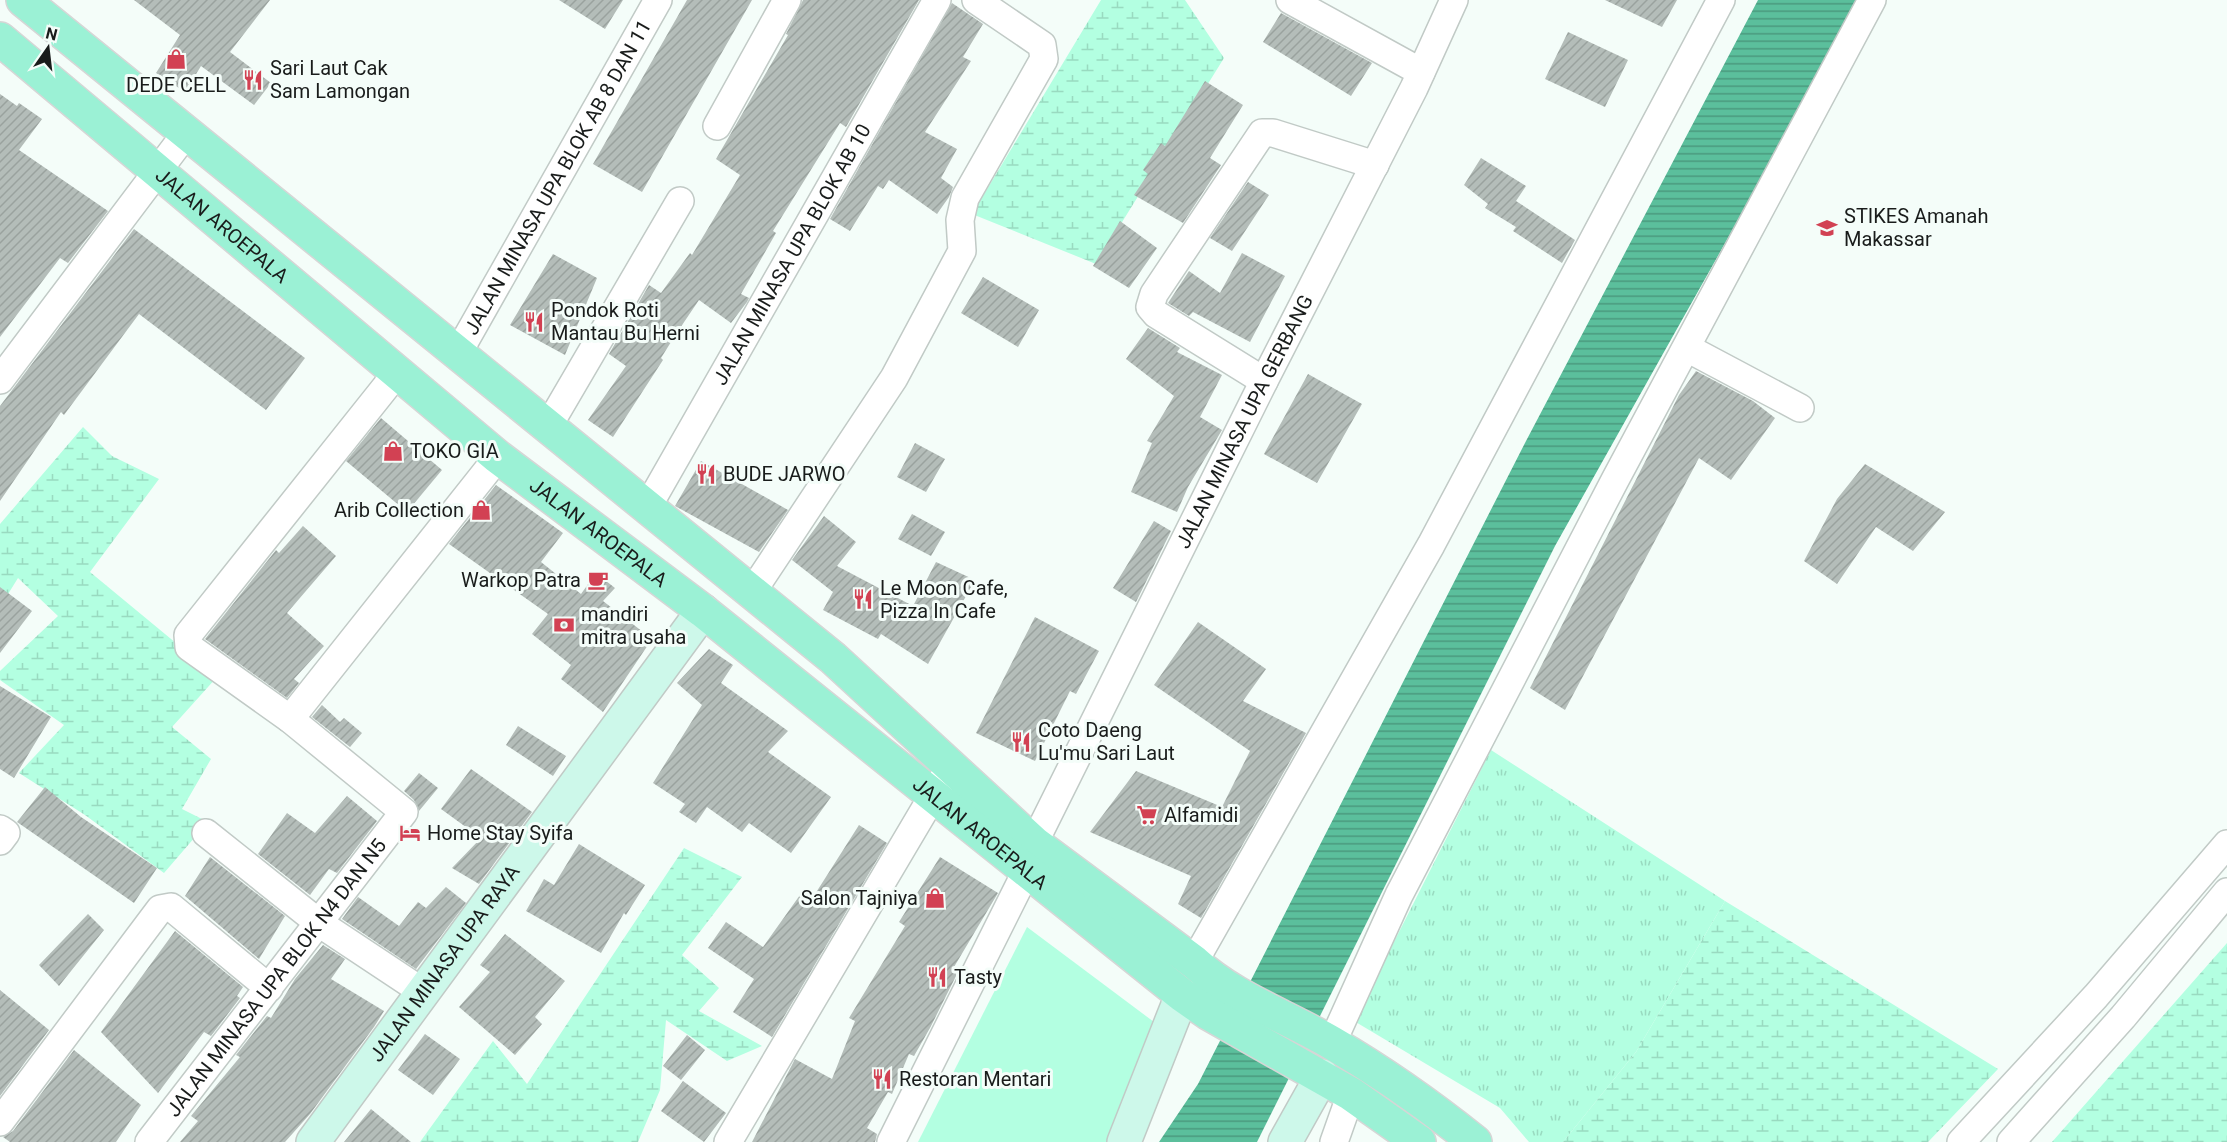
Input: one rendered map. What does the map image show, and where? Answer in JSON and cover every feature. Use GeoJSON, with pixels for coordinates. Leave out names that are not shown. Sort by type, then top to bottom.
{"type":"FeatureCollection","features":[{"type":"Feature","properties":{"kind":"main road","name":"JALAN AROEPALA"},"geometry":{"type":"LineString","coordinates":[[23,0],[833,658],[951,766],[1031,856],[1195,1004],[1351,1094],[1419,1142]]}},
{"type":"Feature","properties":{"kind":"main road","name":"JALAN AROEPALA"},"geometry":{"type":"LineString","coordinates":[[0,39],[396,374],[498,457],[703,611],[933,794],[1204,971],[1328,1041],[1437,1112],[1475,1142]]}},
{"type":"Feature","properties":{"kind":"street","name":"JALAN MINASA UPA BLOK AB 8 DAN 11"},"geometry":{"type":"LineString","coordinates":[[458,353],[658,0]]}},
{"type":"Feature","properties":{"kind":"street"},"geometry":{"type":"LineString","coordinates":[[717,126],[788,0]]}},
{"type":"Feature","properties":{"kind":"street","name":"JALAN MINASA UPA BLOK AB 10"},"geometry":{"type":"LineString","coordinates":[[647,508],[937,0]]}},
{"type":"Feature","properties":{"kind":"street"},"geometry":{"type":"LineString","coordinates":[[752,592],[894,378],[962,251],[960,220],[965,198],[1040,69],[1045,48],[976,0]]}},
{"type":"Feature","properties":{"kind":"street"},"geometry":{"type":"LineString","coordinates":[[1290,0],[1421,72]]}},
{"type":"Feature","properties":{"kind":"street","name":"JALAN MINASA UPA GERBANG"},"geometry":{"type":"LineString","coordinates":[[891,1142],[1264,381],[1421,72],[1454,0]]}},
{"type":"Feature","properties":{"kind":"street"},"geometry":{"type":"LineString","coordinates":[[1204,971],[1720,0]]}},
{"type":"Feature","properties":{"kind":"street"},"geometry":{"type":"LineString","coordinates":[[1328,1041],[1398,895],[1615,480],[1872,0]]}},
{"type":"Feature","properties":{"kind":"street"},"geometry":{"type":"LineString","coordinates":[[0,380],[156,170],[187,132]]}},
{"type":"Feature","properties":{"kind":"street"},"geometry":{"type":"LineString","coordinates":[[1264,381],[1156,314],[1150,307],[1154,294],[1262,133],[1273,133],[1375,165]]}},
{"type":"Feature","properties":{"kind":"street"},"geometry":{"type":"LineString","coordinates":[[549,425],[680,201]]}},
{"type":"Feature","properties":{"kind":"street"},"geometry":{"type":"LineString","coordinates":[[1687,348],[1800,408]]}},
{"type":"Feature","properties":{"kind":"street"},"geometry":{"type":"LineString","coordinates":[[396,374],[188,635],[189,647],[290,719],[498,457]]}},
{"type":"Feature","properties":{"kind":"street","name":"JALAN MINASA UPA RAYA"},"geometry":{"type":"LineString","coordinates":[[313,1142],[703,611]]}},
{"type":"Feature","properties":{"kind":"street","name":"JALAN MINASA UPA BLOK N4 DAN N5"},"geometry":{"type":"LineString","coordinates":[[149,1142],[404,812],[290,719]]}},
{"type":"Feature","properties":{"kind":"street"},"geometry":{"type":"LineString","coordinates":[[728,1142],[951,766]]}},
{"type":"Feature","properties":{"kind":"street"},"geometry":{"type":"LineString","coordinates":[[0,829],[6,833],[0,841]]}},
{"type":"Feature","properties":{"kind":"street"},"geometry":{"type":"LineString","coordinates":[[206,833],[319,923],[423,992]]}},
{"type":"Feature","properties":{"kind":"street"},"geometry":{"type":"LineString","coordinates":[[1961,1142],[2096,996],[2227,844]]}},
{"type":"Feature","properties":{"kind":"street"},"geometry":{"type":"LineString","coordinates":[[2011,1142],[2123,1017],[2227,892]]}},
{"type":"Feature","properties":{"kind":"street"},"geometry":{"type":"LineString","coordinates":[[0,1122],[160,909],[171,907],[269,988]]}},
{"type":"Feature","properties":{"kind":"street"},"geometry":{"type":"LineString","coordinates":[[1124,1142],[1195,1004]]}},
{"type":"Feature","properties":{"kind":"street"},"geometry":{"type":"LineString","coordinates":[[1285,1142],[1315,1073]]}},
{"type":"Feature","properties":{"kind":"street"},"geometry":{"type":"LineString","coordinates":[[1334,1142],[1351,1094]]}},
{"type":"Feature","properties":{"kind":"green space"},"geometry":{"type":"Polygon","coordinates":[[[1101,0],[1185,0],[1224,58],[1096,264],[972,214],[1101,0]]]}},
{"type":"Feature","properties":{"kind":"green space"},"geometry":{"type":"Polygon","coordinates":[[[83,427],[112,456],[159,479],[90,572],[217,677],[172,727],[211,759],[182,809],[208,822],[164,873],[85,815],[19,773],[64,725],[0,680],[0,671],[58,616],[18,578],[0,607],[0,524],[83,427]]]}},
{"type":"Feature","properties":{"kind":"green space"},"geometry":{"type":"Polygon","coordinates":[[[1491,750],[1725,901],[1636,1052],[1563,1142],[1529,1142],[1500,1108],[1354,1021],[1491,750]]]}},
{"type":"Feature","properties":{"kind":"green space"},"geometry":{"type":"Polygon","coordinates":[[[684,848],[742,877],[682,955],[719,988],[699,1011],[762,1046],[727,1061],[666,1020],[660,1090],[638,1142],[420,1142],[493,1041],[527,1084],[684,848]]]}},
{"type":"Feature","properties":{"kind":"green space"},"geometry":{"type":"Polygon","coordinates":[[[1725,901],[1998,1069],[1928,1142],[1563,1142],[1636,1052],[1725,901]]]}},
{"type":"Feature","properties":{"kind":"green space"},"geometry":{"type":"Polygon","coordinates":[[[1027,927],[1158,1025],[1111,1142],[918,1142],[1027,927]]]}},
{"type":"Feature","properties":{"kind":"green space"},"geometry":{"type":"Polygon","coordinates":[[[2227,943],[2227,1142],[2052,1142],[2227,943]]]}},
{"type":"Feature","properties":{"kind":"shaded area"},"geometry":{"type":"Polygon","coordinates":[[[1758,0],[1856,0],[1796,117],[1555,546],[1257,1142],[1159,1142],[1198,1084],[1526,441],[1758,0]]]}},
{"type":"Feature","properties":{"kind":"building"},"geometry":{"type":"Polygon","coordinates":[[[134,0],[270,0],[230,52],[271,83],[254,105],[201,66],[185,92],[156,73],[180,35],[134,0]]]}},
{"type":"Feature","properties":{"kind":"building"},"geometry":{"type":"Polygon","coordinates":[[[559,0],[623,0],[605,29],[559,0]]]}},
{"type":"Feature","properties":{"kind":"building"},"geometry":{"type":"Polygon","coordinates":[[[687,0],[752,0],[642,192],[593,164],[687,0]]]}},
{"type":"Feature","properties":{"kind":"building"},"geometry":{"type":"Polygon","coordinates":[[[803,0],[919,0],[846,127],[840,123],[773,231],[776,233],[741,294],[749,298],[747,302],[731,323],[699,300],[613,437],[588,420],[626,366],[609,354],[649,285],[661,293],[690,253],[692,255],[740,175],[716,159],[788,35],[786,34],[803,0]]]}},
{"type":"Feature","properties":{"kind":"building"},"geometry":{"type":"Polygon","coordinates":[[[1605,0],[1677,0],[1662,27],[1605,0]]]}},
{"type":"Feature","properties":{"kind":"building"},"geometry":{"type":"Polygon","coordinates":[[[952,3],[983,24],[963,57],[971,61],[925,132],[957,149],[941,178],[953,187],[949,197],[937,214],[889,180],[883,189],[878,186],[850,231],[830,219],[952,3]]]}},
{"type":"Feature","properties":{"kind":"building"},"geometry":{"type":"Polygon","coordinates":[[[1281,13],[1372,63],[1351,96],[1263,42],[1281,13]]]}},
{"type":"Feature","properties":{"kind":"building"},"geometry":{"type":"Polygon","coordinates":[[[1568,32],[1628,60],[1605,107],[1545,79],[1568,32]]]}},
{"type":"Feature","properties":{"kind":"building"},"geometry":{"type":"Polygon","coordinates":[[[1205,81],[1243,105],[1210,158],[1221,165],[1183,223],[1134,195],[1148,174],[1143,170],[1161,143],[1165,146],[1205,81]]]}},
{"type":"Feature","properties":{"kind":"building"},"geometry":{"type":"Polygon","coordinates":[[[0,94],[17,106],[19,103],[42,119],[19,150],[108,211],[68,263],[60,258],[0,337],[0,94]]]}},
{"type":"Feature","properties":{"kind":"building"},"geometry":{"type":"Polygon","coordinates":[[[1481,158],[1526,186],[1516,201],[1575,240],[1562,263],[1513,231],[1516,227],[1485,208],[1488,204],[1464,185],[1481,158]]]}},
{"type":"Feature","properties":{"kind":"building"},"geometry":{"type":"Polygon","coordinates":[[[1248,182],[1269,195],[1232,251],[1210,238],[1248,182]]]}},
{"type":"Feature","properties":{"kind":"building"},"geometry":{"type":"Polygon","coordinates":[[[1120,221],[1157,248],[1129,288],[1093,266],[1120,221]]]}},
{"type":"Feature","properties":{"kind":"building"},"geometry":{"type":"Polygon","coordinates":[[[134,229],[305,358],[266,410],[139,314],[64,415],[61,412],[0,501],[0,406],[134,229]]]}},
{"type":"Feature","properties":{"kind":"building"},"geometry":{"type":"Polygon","coordinates":[[[1242,253],[1285,276],[1250,342],[1193,312],[1189,316],[1168,303],[1189,271],[1220,293],[1242,253]]]}},
{"type":"Feature","properties":{"kind":"building"},"geometry":{"type":"Polygon","coordinates":[[[553,254],[597,278],[565,355],[510,325],[553,254]]]}},
{"type":"Feature","properties":{"kind":"building"},"geometry":{"type":"Polygon","coordinates":[[[983,277],[1039,310],[1018,347],[961,313],[983,277]]]}},
{"type":"Feature","properties":{"kind":"building"},"geometry":{"type":"Polygon","coordinates":[[[1148,328],[1180,348],[1177,352],[1222,375],[1200,417],[1222,430],[1188,487],[1177,512],[1131,492],[1152,443],[1147,441],[1174,396],[1126,359],[1148,328]]]}},
{"type":"Feature","properties":{"kind":"building"},"geometry":{"type":"Polygon","coordinates":[[[1696,371],[1753,401],[1775,418],[1731,480],[1699,458],[1565,710],[1530,688],[1679,395],[1696,371]]]}},
{"type":"Feature","properties":{"kind":"building"},"geometry":{"type":"Polygon","coordinates":[[[1308,374],[1362,404],[1317,483],[1264,454],[1308,374]]]}},
{"type":"Feature","properties":{"kind":"building"},"geometry":{"type":"Polygon","coordinates":[[[381,418],[442,470],[407,512],[346,461],[381,418]]]}},
{"type":"Feature","properties":{"kind":"building"},"geometry":{"type":"Polygon","coordinates":[[[915,443],[945,459],[926,492],[897,477],[915,443]]]}},
{"type":"Feature","properties":{"kind":"building"},"geometry":{"type":"Polygon","coordinates":[[[701,461],[788,510],[759,552],[675,506],[701,461]]]}},
{"type":"Feature","properties":{"kind":"building"},"geometry":{"type":"Polygon","coordinates":[[[1865,464],[1945,512],[1913,551],[1876,527],[1837,584],[1804,561],[1837,499],[1865,464]]]}},
{"type":"Feature","properties":{"kind":"building"},"geometry":{"type":"Polygon","coordinates":[[[496,485],[563,533],[541,562],[581,594],[596,573],[615,588],[603,601],[652,639],[603,712],[561,679],[571,665],[532,634],[548,614],[449,544],[496,485]]]}},
{"type":"Feature","properties":{"kind":"building"},"geometry":{"type":"Polygon","coordinates":[[[912,514],[945,532],[931,556],[898,539],[912,514]]]}},
{"type":"Feature","properties":{"kind":"building"},"geometry":{"type":"Polygon","coordinates":[[[824,516],[856,542],[837,566],[913,606],[936,562],[975,580],[928,664],[881,634],[878,639],[823,610],[833,592],[792,560],[824,516]]]}},
{"type":"Feature","properties":{"kind":"building"},"geometry":{"type":"Polygon","coordinates":[[[1154,521],[1171,531],[1136,602],[1113,588],[1154,521]]]}},
{"type":"Feature","properties":{"kind":"building"},"geometry":{"type":"Polygon","coordinates":[[[303,526],[336,556],[287,613],[324,646],[294,679],[299,683],[287,698],[205,639],[276,550],[279,553],[303,526]]]}},
{"type":"Feature","properties":{"kind":"building"},"geometry":{"type":"Polygon","coordinates":[[[0,587],[32,611],[0,653],[0,587]]]}},
{"type":"Feature","properties":{"kind":"building"},"geometry":{"type":"Polygon","coordinates":[[[1035,617],[1099,651],[1076,694],[1070,691],[1035,761],[976,733],[1035,617]]]}},
{"type":"Feature","properties":{"kind":"building"},"geometry":{"type":"Polygon","coordinates":[[[1198,622],[1266,669],[1243,701],[1306,733],[1201,918],[1178,904],[1191,876],[1090,832],[1136,771],[1222,807],[1250,751],[1154,685],[1198,622]]]}},
{"type":"Feature","properties":{"kind":"building"},"geometry":{"type":"Polygon","coordinates":[[[709,649],[733,665],[721,683],[788,731],[768,752],[831,797],[791,853],[749,823],[742,832],[707,807],[696,823],[679,812],[685,804],[653,783],[702,705],[677,683],[709,649]]]}},
{"type":"Feature","properties":{"kind":"building"},"geometry":{"type":"Polygon","coordinates":[[[0,686],[51,717],[14,778],[0,769],[0,686]]]}},
{"type":"Feature","properties":{"kind":"building"},"geometry":{"type":"Polygon","coordinates":[[[322,705],[340,722],[344,718],[362,733],[350,747],[312,717],[322,705]]]}},
{"type":"Feature","properties":{"kind":"building"},"geometry":{"type":"Polygon","coordinates":[[[518,726],[566,756],[553,776],[506,745],[518,726]]]}},
{"type":"Feature","properties":{"kind":"building"},"geometry":{"type":"Polygon","coordinates":[[[471,769],[532,812],[479,884],[452,868],[481,838],[441,809],[471,769]]]}},
{"type":"Feature","properties":{"kind":"building"},"geometry":{"type":"Polygon","coordinates":[[[419,773],[438,788],[419,811],[414,800],[404,791],[419,773]]]}},
{"type":"Feature","properties":{"kind":"building"},"geometry":{"type":"Polygon","coordinates":[[[45,787],[81,817],[157,868],[134,903],[17,822],[45,787]]]}},
{"type":"Feature","properties":{"kind":"building"},"geometry":{"type":"Polygon","coordinates":[[[347,796],[377,821],[337,873],[329,869],[310,895],[258,854],[287,813],[315,833],[347,796]]]}},
{"type":"Feature","properties":{"kind":"building"},"geometry":{"type":"Polygon","coordinates":[[[859,825],[887,843],[772,1037],[733,1012],[754,979],[708,948],[726,922],[763,947],[800,895],[810,902],[859,825]]]}},
{"type":"Feature","properties":{"kind":"building"},"geometry":{"type":"Polygon","coordinates":[[[579,844],[645,885],[626,915],[624,913],[601,953],[526,911],[544,879],[554,885],[579,844]]]}},
{"type":"Feature","properties":{"kind":"building"},"geometry":{"type":"Polygon","coordinates":[[[210,857],[285,916],[259,959],[185,896],[210,857]]]}},
{"type":"Feature","properties":{"kind":"building"},"geometry":{"type":"Polygon","coordinates":[[[940,857],[998,893],[954,967],[959,970],[930,1028],[914,1056],[909,1054],[892,1094],[888,1092],[867,1128],[877,1134],[875,1142],[752,1142],[795,1059],[832,1079],[855,1021],[849,1018],[905,926],[899,922],[940,857]]]}},
{"type":"Feature","properties":{"kind":"building"},"geometry":{"type":"Polygon","coordinates":[[[446,887],[466,903],[416,969],[342,919],[358,897],[399,926],[418,902],[426,908],[446,887]]]}},
{"type":"Feature","properties":{"kind":"building"},"geometry":{"type":"Polygon","coordinates":[[[88,914],[104,930],[59,986],[39,965],[88,914]]]}},
{"type":"Feature","properties":{"kind":"building"},"geometry":{"type":"Polygon","coordinates":[[[175,931],[243,987],[237,996],[240,998],[211,1036],[204,1032],[158,1093],[101,1032],[175,931]]]}},
{"type":"Feature","properties":{"kind":"building"},"geometry":{"type":"Polygon","coordinates":[[[505,934],[565,981],[535,1017],[542,1024],[515,1055],[459,1007],[490,972],[480,965],[505,934]]]}},
{"type":"Feature","properties":{"kind":"building"},"geometry":{"type":"Polygon","coordinates":[[[323,945],[345,959],[331,979],[384,1011],[374,1027],[310,1114],[285,1142],[180,1142],[198,1121],[191,1116],[240,1057],[236,1055],[267,1016],[271,1018],[295,979],[323,945]]]}},
{"type":"Feature","properties":{"kind":"building"},"geometry":{"type":"Polygon","coordinates":[[[0,990],[49,1030],[0,1096],[0,990]]]}},
{"type":"Feature","properties":{"kind":"building"},"geometry":{"type":"Polygon","coordinates":[[[425,1034],[460,1059],[433,1095],[398,1070],[425,1034]]]}},
{"type":"Feature","properties":{"kind":"building"},"geometry":{"type":"Polygon","coordinates":[[[687,1035],[705,1050],[681,1080],[663,1066],[687,1035]]]}},
{"type":"Feature","properties":{"kind":"building"},"geometry":{"type":"Polygon","coordinates":[[[74,1050],[141,1105],[116,1142],[10,1142],[3,1137],[13,1131],[74,1050]]]}},
{"type":"Feature","properties":{"kind":"building"},"geometry":{"type":"Polygon","coordinates":[[[683,1081],[726,1113],[704,1142],[661,1111],[683,1081]]]}},
{"type":"Feature","properties":{"kind":"building"},"geometry":{"type":"Polygon","coordinates":[[[371,1109],[411,1142],[344,1142],[371,1109]]]}},
{"type":"Feature","properties":{"kind":"place","name":"DEDE CELL"},"geometry":{"type":"Point","coordinates":[176,59]}},
{"type":"Feature","properties":{"kind":"place","name":"Sari Laut Cak Sam Lamongan"},"geometry":{"type":"Point","coordinates":[253,80]}},
{"type":"Feature","properties":{"kind":"place","name":"STIKES Amanah Makassar"},"geometry":{"type":"Point","coordinates":[1827,228]}},
{"type":"Feature","properties":{"kind":"place","name":"Pondok Roti Mantau Bu Herni"},"geometry":{"type":"Point","coordinates":[534,322]}},
{"type":"Feature","properties":{"kind":"place","name":"TOKO GIA"},"geometry":{"type":"Point","coordinates":[393,451]}},
{"type":"Feature","properties":{"kind":"place","name":"BUDE JARWO"},"geometry":{"type":"Point","coordinates":[706,474]}},
{"type":"Feature","properties":{"kind":"place","name":"Arib Collection"},"geometry":{"type":"Point","coordinates":[481,510]}},
{"type":"Feature","properties":{"kind":"place","name":"Warkop Patra"},"geometry":{"type":"Point","coordinates":[598,580]}},
{"type":"Feature","properties":{"kind":"place","name":"Le Moon Cafe, Pizza In Cafe"},"geometry":{"type":"Point","coordinates":[863,599]}},
{"type":"Feature","properties":{"kind":"place","name":"mandiri mitra usaha"},"geometry":{"type":"Point","coordinates":[564,625]}},
{"type":"Feature","properties":{"kind":"place","name":"Coto Daeng Lu'mu Sari Laut"},"geometry":{"type":"Point","coordinates":[1021,742]}},
{"type":"Feature","properties":{"kind":"place","name":"Alfamidi"},"geometry":{"type":"Point","coordinates":[1147,815]}},
{"type":"Feature","properties":{"kind":"place","name":"Home Stay Syifa"},"geometry":{"type":"Point","coordinates":[410,833]}},
{"type":"Feature","properties":{"kind":"place","name":"Salon Tajniya"},"geometry":{"type":"Point","coordinates":[935,898]}},
{"type":"Feature","properties":{"kind":"place","name":"Tasty"},"geometry":{"type":"Point","coordinates":[937,977]}},
{"type":"Feature","properties":{"kind":"place","name":"Restoran Mentari"},"geometry":{"type":"Point","coordinates":[882,1079]}}]}
